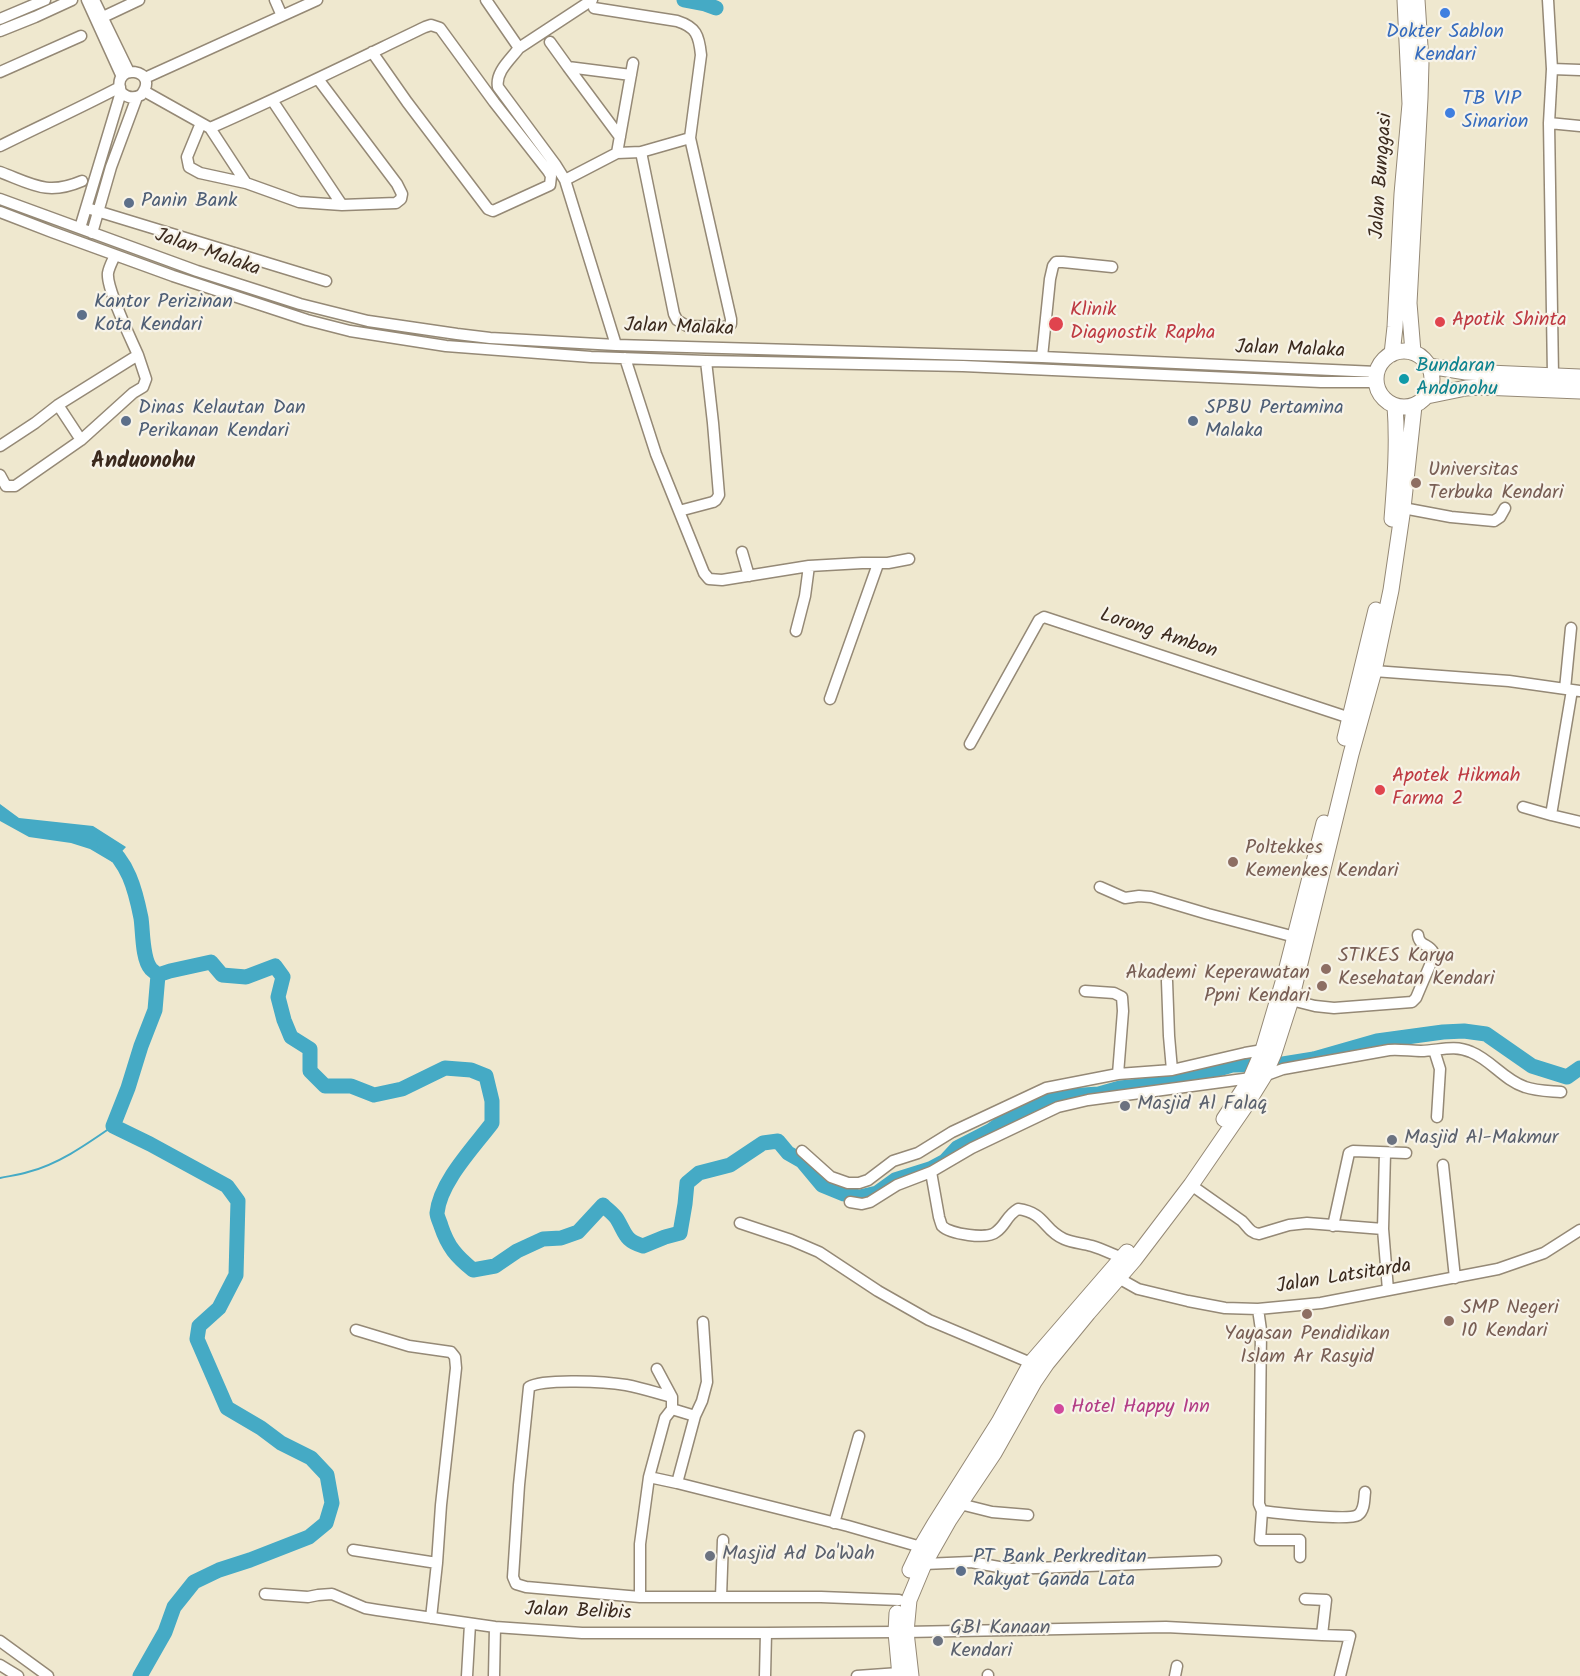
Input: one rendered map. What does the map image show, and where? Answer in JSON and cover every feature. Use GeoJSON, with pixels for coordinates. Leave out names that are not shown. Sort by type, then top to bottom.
{"type":"FeatureCollection","features":[{"type":"Feature","properties":{"kind":"highway","name":"Jalan Bunggasi"},"geometry":{"type":"LineString","coordinates":[[1411,6],[1420,62],[1409,303],[1413,352]]}},
{"type":"Feature","properties":{"kind":"highway","name":"Jalan Bunggasi"},"geometry":{"type":"LineString","coordinates":[[1392,354],[1410,105],[1411,6]]}},
{"type":"Feature","properties":{"kind":"highway"},"geometry":{"type":"LineString","coordinates":[[1402,351],[1413,352],[1429,366],[1432,376],[1431,387],[1427,396],[1414,406],[1408,408],[1395,406],[1382,397],[1378,390],[1377,377],[1382,361],[1392,354],[1402,351]]}},
{"type":"Feature","properties":{"kind":"highway"},"geometry":{"type":"LineString","coordinates":[[1429,366],[1466,372],[1580,377]]}},
{"type":"Feature","properties":{"kind":"highway"},"geometry":{"type":"LineString","coordinates":[[1427,396],[1480,387],[1580,391]]}},
{"type":"Feature","properties":{"kind":"highway"},"geometry":{"type":"LineString","coordinates":[[1268,1052],[1295,937],[1316,874],[1374,671],[1385,589],[1397,461],[1395,406]]}},
{"type":"Feature","properties":{"kind":"highway"},"geometry":{"type":"LineString","coordinates":[[903,1675],[899,1600],[906,1578],[921,1547],[994,1430],[1031,1363],[1114,1276],[1191,1185],[1259,1074],[1291,1000],[1350,717],[1385,589],[1403,508],[1414,406]]}},
{"type":"Feature","properties":{"kind":"highway"},"geometry":{"type":"LineString","coordinates":[[901,1632],[909,1600],[924,1563],[994,1453],[1034,1382],[1088,1313],[1114,1276],[1122,1258],[1241,1102]]}},
{"type":"Feature","properties":{"kind":"street"},"geometry":{"type":"LineString","coordinates":[[0,19],[45,0]]}},
{"type":"Feature","properties":{"kind":"street"},"geometry":{"type":"LineString","coordinates":[[0,32],[72,0]]}},
{"type":"Feature","properties":{"kind":"street"},"geometry":{"type":"LineString","coordinates":[[139,0],[94,7],[129,97],[141,94],[205,125],[246,183]]}},
{"type":"Feature","properties":{"kind":"street"},"geometry":{"type":"LineString","coordinates":[[275,0],[282,16]]}},
{"type":"Feature","properties":{"kind":"street"},"geometry":{"type":"LineString","coordinates":[[145,78],[317,0]]}},
{"type":"Feature","properties":{"kind":"street"},"geometry":{"type":"LineString","coordinates":[[486,0],[519,48]]}},
{"type":"Feature","properties":{"kind":"street"},"geometry":{"type":"LineString","coordinates":[[1548,0],[1552,69],[1549,123],[1553,376]]}},
{"type":"Feature","properties":{"kind":"street"},"geometry":{"type":"LineString","coordinates":[[615,342],[565,180],[498,87],[501,72],[519,48],[593,4],[677,21],[694,29],[698,36],[701,55],[690,138],[731,319],[731,324],[727,327],[687,326],[677,320],[674,314],[641,152]]}},
{"type":"Feature","properties":{"kind":"street"},"geometry":{"type":"LineString","coordinates":[[318,79],[397,184],[402,194],[396,203],[342,205],[299,202],[246,183],[200,173],[189,167],[187,157],[205,125],[272,100],[318,79],[372,52],[425,27],[431,25],[440,28],[548,171],[551,176],[550,185],[492,211],[488,209],[372,52]]}},
{"type":"Feature","properties":{"kind":"street"},"geometry":{"type":"LineString","coordinates":[[0,72],[81,36]]}},
{"type":"Feature","properties":{"kind":"street"},"geometry":{"type":"LineString","coordinates":[[550,42],[620,137]]}},
{"type":"Feature","properties":{"kind":"street"},"geometry":{"type":"LineString","coordinates":[[617,153],[633,63]]}},
{"type":"Feature","properties":{"kind":"street"},"geometry":{"type":"LineString","coordinates":[[568,67],[631,75]]}},
{"type":"Feature","properties":{"kind":"street"},"geometry":{"type":"LineString","coordinates":[[1552,69],[1580,70]]}},
{"type":"Feature","properties":{"kind":"street"},"geometry":{"type":"LineString","coordinates":[[0,146],[88,104],[138,72],[145,78],[146,85],[122,136],[89,219]]}},
{"type":"Feature","properties":{"kind":"street"},"geometry":{"type":"LineString","coordinates":[[89,219],[123,82]]}},
{"type":"Feature","properties":{"kind":"street"},"geometry":{"type":"LineString","coordinates":[[272,100],[342,205]]}},
{"type":"Feature","properties":{"kind":"street"},"geometry":{"type":"LineString","coordinates":[[1549,123],[1580,126]]}},
{"type":"Feature","properties":{"kind":"street"},"geometry":{"type":"LineString","coordinates":[[109,132],[122,136]]}},
{"type":"Feature","properties":{"kind":"street"},"geometry":{"type":"LineString","coordinates":[[565,180],[617,153],[641,152],[690,138]]}},
{"type":"Feature","properties":{"kind":"street"},"geometry":{"type":"LineString","coordinates":[[0,172],[38,187],[70,186],[82,181]]}},
{"type":"Feature","properties":{"kind":"street","name":"Jalan Malaka"},"geometry":{"type":"LineString","coordinates":[[0,199],[89,219],[256,291],[320,310],[368,321],[490,338],[757,350],[872,351],[1042,357],[1377,377]]}},
{"type":"Feature","properties":{"kind":"street","name":"Jalan Malaka"},"geometry":{"type":"LineString","coordinates":[[0,212],[115,255],[307,320],[350,331],[446,346],[626,358],[928,365],[1321,382],[1377,377]]}},
{"type":"Feature","properties":{"kind":"street"},"geometry":{"type":"LineString","coordinates":[[89,219],[326,281]]}},
{"type":"Feature","properties":{"kind":"street"},"geometry":{"type":"LineString","coordinates":[[0,475],[6,486],[15,486],[81,440],[133,393],[143,387],[146,379],[108,281],[109,270],[115,255]]}},
{"type":"Feature","properties":{"kind":"street"},"geometry":{"type":"LineString","coordinates":[[1042,357],[1050,279],[1056,262],[1112,267]]}},
{"type":"Feature","properties":{"kind":"street"},"geometry":{"type":"LineString","coordinates":[[756,362],[757,350]]}},
{"type":"Feature","properties":{"kind":"street"},"geometry":{"type":"LineString","coordinates":[[0,446],[58,405],[138,355]]}},
{"type":"Feature","properties":{"kind":"street"},"geometry":{"type":"LineString","coordinates":[[626,358],[656,454],[706,577],[717,581],[809,566],[862,562],[878,564],[909,559]]}},
{"type":"Feature","properties":{"kind":"street"},"geometry":{"type":"LineString","coordinates":[[679,511],[712,502],[719,495],[706,361]]}},
{"type":"Feature","properties":{"kind":"street"},"geometry":{"type":"LineString","coordinates":[[58,405],[81,440]]}},
{"type":"Feature","properties":{"kind":"street"},"geometry":{"type":"LineString","coordinates":[[1403,508],[1494,522],[1505,508]]}},
{"type":"Feature","properties":{"kind":"street"},"geometry":{"type":"LineString","coordinates":[[742,552],[749,576]]}},
{"type":"Feature","properties":{"kind":"street"},"geometry":{"type":"LineString","coordinates":[[830,699],[878,564]]}},
{"type":"Feature","properties":{"kind":"street"},"geometry":{"type":"LineString","coordinates":[[796,631],[806,596],[809,566]]}},
{"type":"Feature","properties":{"kind":"street","name":"Lorong Ambon"},"geometry":{"type":"LineString","coordinates":[[970,744],[1039,620],[1044,617],[1350,717]]}},
{"type":"Feature","properties":{"kind":"street"},"geometry":{"type":"LineString","coordinates":[[1551,815],[1572,690],[1570,628]]}},
{"type":"Feature","properties":{"kind":"street"},"geometry":{"type":"LineString","coordinates":[[1374,671],[1509,681],[1572,690]]}},
{"type":"Feature","properties":{"kind":"street"},"geometry":{"type":"LineString","coordinates":[[1523,807],[1580,822]]}},
{"type":"Feature","properties":{"kind":"street"},"geometry":{"type":"LineString","coordinates":[[1100,887],[1125,898],[1151,897],[1295,937]]}},
{"type":"Feature","properties":{"kind":"street"},"geometry":{"type":"LineString","coordinates":[[1291,1000],[1325,1008],[1412,1002],[1416,998],[1430,965],[1433,952],[1421,944],[1418,935]]}},
{"type":"Feature","properties":{"kind":"street"},"geometry":{"type":"LineString","coordinates":[[1167,981],[1168,1036],[1172,1070]]}},
{"type":"Feature","properties":{"kind":"street"},"geometry":{"type":"LineString","coordinates":[[1085,991],[1114,993],[1122,997],[1118,1074]]}},
{"type":"Feature","properties":{"kind":"street"},"geometry":{"type":"LineString","coordinates":[[850,1202],[870,1202],[897,1185],[931,1172],[972,1148],[1058,1107],[1088,1100],[1259,1074],[1389,1050],[1425,1051],[1452,1048],[1470,1051],[1524,1087],[1561,1092]]}},
{"type":"Feature","properties":{"kind":"street"},"geometry":{"type":"LineString","coordinates":[[1434,1050],[1440,1069],[1437,1117]]}},
{"type":"Feature","properties":{"kind":"street"},"geometry":{"type":"LineString","coordinates":[[802,1151],[831,1177],[848,1183],[859,1183],[868,1180],[893,1161],[918,1153],[952,1132],[1046,1088],[1118,1074],[1172,1070],[1229,1056],[1268,1052]]}},
{"type":"Feature","properties":{"kind":"street"},"geometry":{"type":"LineString","coordinates":[[1333,1226],[1349,1153],[1353,1151],[1406,1154]]}},
{"type":"Feature","properties":{"kind":"street"},"geometry":{"type":"LineString","coordinates":[[1385,1153],[1383,1229],[1388,1290]]}},
{"type":"Feature","properties":{"kind":"street"},"geometry":{"type":"LineString","coordinates":[[1443,1165],[1455,1278]]}},
{"type":"Feature","properties":{"kind":"street"},"geometry":{"type":"LineString","coordinates":[[931,1172],[939,1217],[944,1228],[984,1237],[997,1232],[1009,1214],[1018,1209],[1028,1210],[1038,1215],[1062,1239],[1089,1245],[1122,1258]]}},
{"type":"Feature","properties":{"kind":"street"},"geometry":{"type":"LineString","coordinates":[[1191,1185],[1242,1221],[1255,1234],[1298,1224],[1383,1229]]}},
{"type":"Feature","properties":{"kind":"street"},"geometry":{"type":"LineString","coordinates":[[740,1223],[819,1252],[928,1320],[1031,1363]]}},
{"type":"Feature","properties":{"kind":"street","name":"Jalan Latsitarda"},"geometry":{"type":"LineString","coordinates":[[1114,1276],[1138,1289],[1225,1308],[1258,1309],[1321,1303],[1498,1269],[1544,1253],[1580,1230]]}},
{"type":"Feature","properties":{"kind":"street"},"geometry":{"type":"LineString","coordinates":[[1258,1309],[1261,1330],[1259,1504],[1262,1511],[1260,1540],[1300,1540],[1300,1557]]}},
{"type":"Feature","properties":{"kind":"street"},"geometry":{"type":"LineString","coordinates":[[677,1483],[707,1382],[703,1322]]}},
{"type":"Feature","properties":{"kind":"street"},"geometry":{"type":"LineString","coordinates":[[356,1330],[410,1346],[451,1352],[455,1357],[456,1368],[431,1618]]}},
{"type":"Feature","properties":{"kind":"street"},"geometry":{"type":"LineString","coordinates":[[640,1597],[640,1544],[649,1477],[665,1418],[672,1409],[672,1397],[657,1369]]}},
{"type":"Feature","properties":{"kind":"street"},"geometry":{"type":"LineString","coordinates":[[672,1397],[625,1385],[595,1383],[531,1385],[528,1390],[519,1485],[513,1581],[516,1584],[526,1587],[640,1597],[899,1600]]}},
{"type":"Feature","properties":{"kind":"street"},"geometry":{"type":"LineString","coordinates":[[672,1409],[696,1416]]}},
{"type":"Feature","properties":{"kind":"street"},"geometry":{"type":"LineString","coordinates":[[834,1522],[859,1436]]}},
{"type":"Feature","properties":{"kind":"street"},"geometry":{"type":"LineString","coordinates":[[649,1477],[834,1522],[921,1547]]}},
{"type":"Feature","properties":{"kind":"street"},"geometry":{"type":"LineString","coordinates":[[1262,1511],[1356,1516],[1361,1512],[1365,1492]]}},
{"type":"Feature","properties":{"kind":"street"},"geometry":{"type":"LineString","coordinates":[[960,1504],[992,1512],[1028,1515]]}},
{"type":"Feature","properties":{"kind":"street"},"geometry":{"type":"LineString","coordinates":[[721,1597],[723,1540]]}},
{"type":"Feature","properties":{"kind":"street"},"geometry":{"type":"LineString","coordinates":[[353,1550],[437,1563]]}},
{"type":"Feature","properties":{"kind":"street"},"geometry":{"type":"LineString","coordinates":[[924,1563],[971,1562],[1010,1569],[1216,1561]]}},
{"type":"Feature","properties":{"kind":"street","name":"Jalan Belibis"},"geometry":{"type":"LineString","coordinates":[[265,1594],[308,1597],[332,1594],[370,1609],[470,1624],[603,1633],[766,1634],[1166,1627],[1350,1636],[1340,1676]]}},
{"type":"Feature","properties":{"kind":"street"},"geometry":{"type":"LineString","coordinates":[[1305,1599],[1326,1600],[1322,1635]]}},
{"type":"Feature","properties":{"kind":"street"},"geometry":{"type":"LineString","coordinates":[[467,1676],[470,1624]]}},
{"type":"Feature","properties":{"kind":"street"},"geometry":{"type":"LineString","coordinates":[[494,1676],[495,1627]]}},
{"type":"Feature","properties":{"kind":"street"},"geometry":{"type":"LineString","coordinates":[[765,1676],[766,1634]]}},
{"type":"Feature","properties":{"kind":"street"},"geometry":{"type":"LineString","coordinates":[[0,1641],[48,1676]]}},
{"type":"Feature","properties":{"kind":"street"},"geometry":{"type":"LineString","coordinates":[[0,1665],[18,1676]]}},
{"type":"Feature","properties":{"kind":"street"},"geometry":{"type":"LineString","coordinates":[[857,1676],[903,1675]]}},
{"type":"Feature","properties":{"kind":"water"},"geometry":{"type":"Polygon","coordinates":[[[0,804],[19,818],[93,826],[126,847],[112,862],[90,849],[71,843],[29,837],[0,821],[0,804]]]}},
{"type":"Feature","properties":{"kind":"waterway"},"geometry":{"type":"LineString","coordinates":[[684,0],[716,8]]}},
{"type":"Feature","properties":{"kind":"waterway"},"geometry":{"type":"LineString","coordinates":[[104,843],[119,859],[129,876],[141,918],[146,959],[151,969],[158,975],[155,1010],[113,1126],[227,1186],[238,1201],[236,1275],[219,1308],[199,1326],[197,1339],[227,1408],[281,1443],[311,1458],[327,1475],[332,1503],[326,1523],[309,1537],[219,1570],[194,1582],[174,1607],[165,1632],[140,1676]]}},
{"type":"Feature","properties":{"kind":"waterway"},"geometry":{"type":"LineString","coordinates":[[158,975],[211,962],[222,975],[246,977],[275,966],[283,977],[278,997],[291,1037],[310,1049],[310,1071],[325,1086],[351,1086],[374,1095],[402,1089],[445,1068],[471,1070],[486,1076],[492,1101],[492,1123],[451,1177],[439,1201],[437,1213],[450,1245],[473,1270],[495,1266],[517,1251],[543,1239],[561,1238],[578,1232],[603,1205],[616,1217],[627,1236],[637,1244],[643,1246],[680,1233],[687,1183],[699,1173],[730,1165],[763,1143],[778,1141],[788,1153],[802,1161],[822,1185],[844,1194],[860,1197],[877,1193],[895,1180],[930,1169],[945,1161],[957,1148],[990,1131],[1011,1116],[1053,1097],[1099,1094],[1120,1088],[1171,1083],[1232,1065],[1283,1064],[1314,1059],[1377,1041],[1443,1032],[1464,1031],[1486,1034],[1532,1066],[1567,1077],[1580,1068]]}},
{"type":"Feature","properties":{"kind":"waterway"},"geometry":{"type":"LineString","coordinates":[[0,1178],[51,1164],[113,1126]]}},
{"type":"Feature","properties":{"kind":"place","name":"Dokter Sablon Kendari"},"geometry":{"type":"Point","coordinates":[1445,13]}},
{"type":"Feature","properties":{"kind":"place","name":"TB VIP Sinarion"},"geometry":{"type":"Point","coordinates":[1450,113]}},
{"type":"Feature","properties":{"kind":"place","name":"Panin Bank"},"geometry":{"type":"Point","coordinates":[129,203]}},
{"type":"Feature","properties":{"kind":"place","name":"Kantor Perizinan Kota Kendari"},"geometry":{"type":"Point","coordinates":[82,315]}},
{"type":"Feature","properties":{"kind":"place","name":"Apotik Shinta"},"geometry":{"type":"Point","coordinates":[1440,322]}},
{"type":"Feature","properties":{"kind":"place","name":"Klinik Diagnostik Rapha"},"geometry":{"type":"Point","coordinates":[1056,324]}},
{"type":"Feature","properties":{"kind":"place","name":"Bundaran Andonohu"},"geometry":{"type":"Point","coordinates":[1404,379]}},
{"type":"Feature","properties":{"kind":"place","name":"Dinas Kelautan Dan Perikanan Kendari"},"geometry":{"type":"Point","coordinates":[126,421]}},
{"type":"Feature","properties":{"kind":"place","name":"SPBU Pertamina Malaka"},"geometry":{"type":"Point","coordinates":[1193,421]}},
{"type":"Feature","properties":{"kind":"place","name":"Universitas Terbuka Kendari"},"geometry":{"type":"Point","coordinates":[1416,483]}},
{"type":"Feature","properties":{"kind":"place","name":"Apotek Hikmah Farma 2"},"geometry":{"type":"Point","coordinates":[1380,790]}},
{"type":"Feature","properties":{"kind":"place","name":"Poltekkes Kemenkes Kendari"},"geometry":{"type":"Point","coordinates":[1233,862]}},
{"type":"Feature","properties":{"kind":"place","name":"STIKES Karya Kesehatan Kendari"},"geometry":{"type":"Point","coordinates":[1326,969]}},
{"type":"Feature","properties":{"kind":"place","name":"Akademi Keperawatan Ppni Kendari"},"geometry":{"type":"Point","coordinates":[1322,986]}},
{"type":"Feature","properties":{"kind":"place","name":"Masjid Al Falaq"},"geometry":{"type":"Point","coordinates":[1125,1106]}},
{"type":"Feature","properties":{"kind":"place","name":"Masjid Al-Makmur"},"geometry":{"type":"Point","coordinates":[1392,1140]}},
{"type":"Feature","properties":{"kind":"place","name":"Yayasan Pendidikan Islam Ar Rasyid"},"geometry":{"type":"Point","coordinates":[1307,1314]}},
{"type":"Feature","properties":{"kind":"place","name":"SMP Negeri 10 Kendari"},"geometry":{"type":"Point","coordinates":[1449,1321]}},
{"type":"Feature","properties":{"kind":"place","name":"Hotel Happy Inn"},"geometry":{"type":"Point","coordinates":[1059,1409]}},
{"type":"Feature","properties":{"kind":"place","name":"Masjid Ad Da'Wah"},"geometry":{"type":"Point","coordinates":[710,1556]}},
{"type":"Feature","properties":{"kind":"place","name":"PT Bank Perkreditan Rakyat Ganda Lata"},"geometry":{"type":"Point","coordinates":[961,1571]}},
{"type":"Feature","properties":{"kind":"place","name":"GBI Kanaan Kendari"},"geometry":{"type":"Point","coordinates":[938,1641]}},
{"type":"Feature","properties":{"kind":"district","name":"Anduonohu"},"geometry":{"type":"Point","coordinates":[143,463]}}]}
